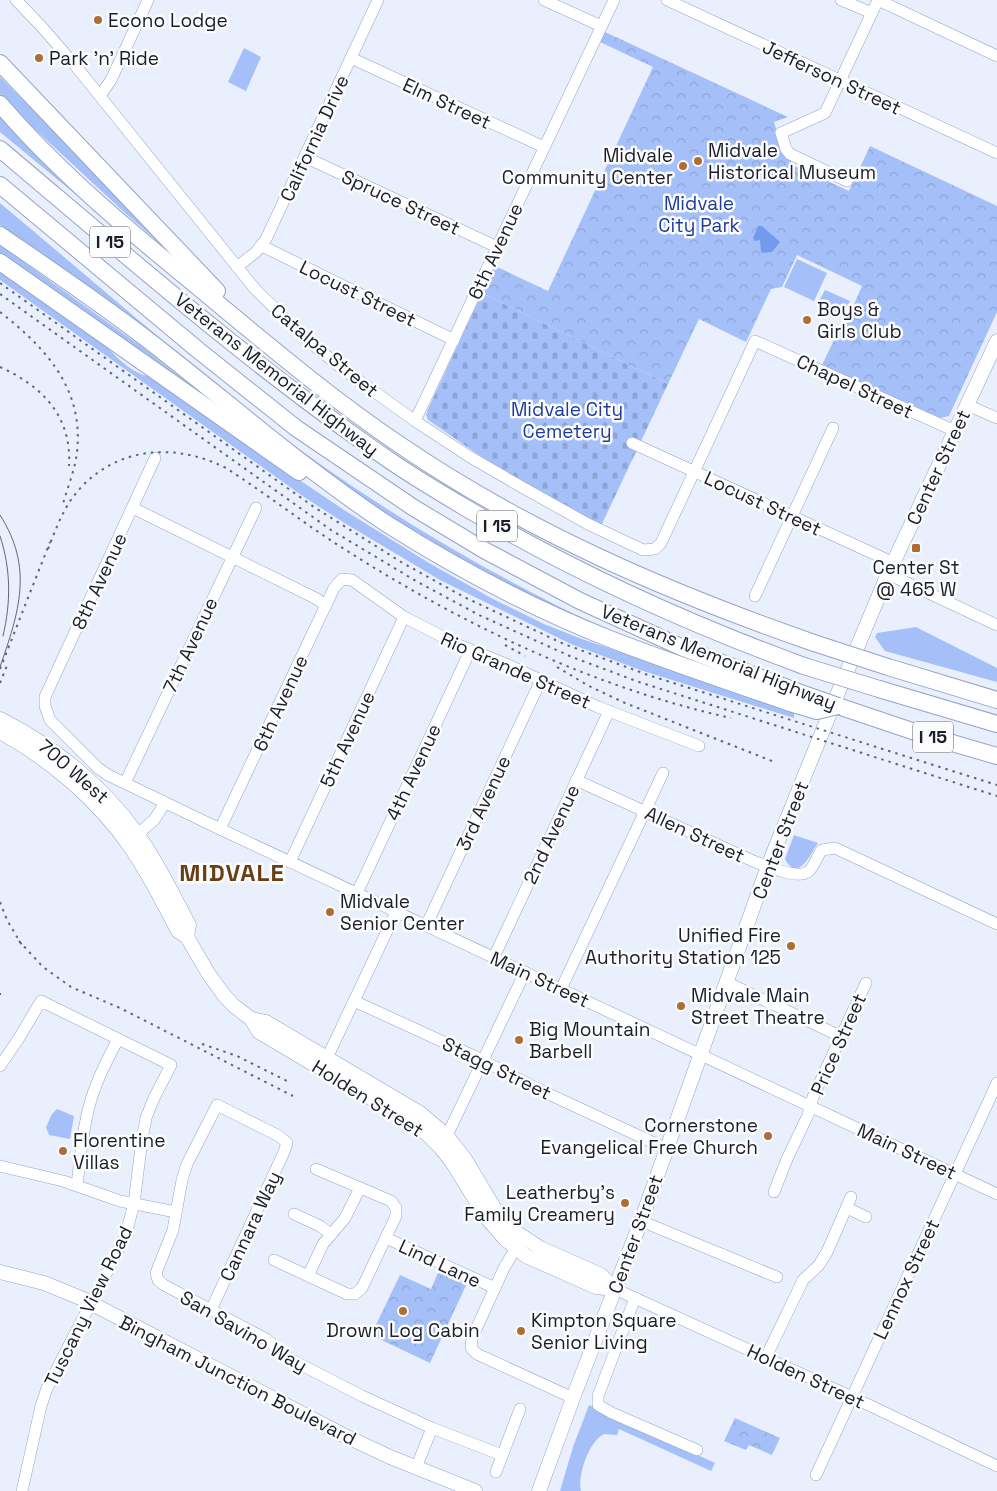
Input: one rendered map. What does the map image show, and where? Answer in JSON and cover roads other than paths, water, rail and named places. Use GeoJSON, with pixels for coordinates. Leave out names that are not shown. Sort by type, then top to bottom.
{"type":"FeatureCollection","features":[{"type":"Feature","properties":{"kind":"highway"},"geometry":{"type":"LineString","coordinates":[[1,64],[190,264],[306,376]]}},
{"type":"Feature","properties":{"kind":"highway"},"geometry":{"type":"LineString","coordinates":[[0,104],[18,126],[113,215],[239,322],[372,426],[471,490],[538,527],[633,574],[738,616],[814,643],[997,700]]}},
{"type":"Feature","properties":{"kind":"highway","name":"Veterans Memorial Highway"},"geometry":{"type":"LineString","coordinates":[[0,149],[220,335],[291,390],[391,461],[500,528],[557,559],[695,623],[804,666],[997,724]]}},
{"type":"Feature","properties":{"kind":"highway","name":"Veterans Memorial Highway"},"geometry":{"type":"LineString","coordinates":[[0,186],[198,350],[296,428],[414,508],[484,550],[580,601],[792,697],[838,706],[997,756]]}},
{"type":"Feature","properties":{"kind":"highway"},"geometry":{"type":"LineString","coordinates":[[0,234],[143,336],[354,500],[388,524],[466,570]]}},
{"type":"Feature","properties":{"kind":"highway"},"geometry":{"type":"LineString","coordinates":[[0,262],[264,448],[408,542],[539,608],[602,635],[657,657],[792,697]]}},
{"type":"Feature","properties":{"kind":"main road","name":"Center Street"},"geometry":{"type":"LineString","coordinates":[[539,1491],[701,1055],[768,866],[891,568],[997,341]]}},
{"type":"Feature","properties":{"kind":"main road","name":"700 West"},"geometry":{"type":"LineString","coordinates":[[0,718],[41,742],[73,766],[99,790],[133,839]]}},
{"type":"Feature","properties":{"kind":"main road","name":"700 West"},"geometry":{"type":"LineString","coordinates":[[0,732],[34,753],[68,779],[133,839]]}},
{"type":"Feature","properties":{"kind":"main road","name":"Holden Street"},"geometry":{"type":"LineString","coordinates":[[133,839],[161,874],[189,925],[187,937],[208,974],[233,1005],[251,1019],[259,1032],[444,1142],[465,1159],[496,1211],[514,1230],[540,1248],[600,1275],[615,1289]]}},
{"type":"Feature","properties":{"kind":"main road","name":"Holden Street"},"geometry":{"type":"LineString","coordinates":[[251,1019],[266,1022],[409,1106],[430,1121],[444,1142],[452,1162],[486,1217],[516,1248],[534,1260],[596,1287],[615,1289]]}},
{"type":"Feature","properties":{"kind":"main road","name":"Bingham Junction Boulevard"},"geometry":{"type":"LineString","coordinates":[[0,1272],[44,1283],[91,1303],[333,1430],[416,1468],[475,1491]]}},
{"type":"Feature","properties":{"kind":"street","name":"Catalpa Street"},"geometry":{"type":"LineString","coordinates":[[16,0],[56,43],[100,96],[268,304],[339,366],[415,421],[470,457],[551,504],[644,550],[655,549],[661,543],[694,471]]}},
{"type":"Feature","properties":{"kind":"street"},"geometry":{"type":"LineString","coordinates":[[100,96],[111,80],[148,0]]}},
{"type":"Feature","properties":{"kind":"street","name":"California Drive"},"geometry":{"type":"LineString","coordinates":[[238,267],[262,246],[378,0]]}},
{"type":"Feature","properties":{"kind":"street"},"geometry":{"type":"LineString","coordinates":[[544,0],[601,26]]}},
{"type":"Feature","properties":{"kind":"street","name":"6th Avenue"},"geometry":{"type":"LineString","coordinates":[[415,421],[614,0]]}},
{"type":"Feature","properties":{"kind":"street","name":"Jefferson Street"},"geometry":{"type":"LineString","coordinates":[[667,0],[997,153]]}},
{"type":"Feature","properties":{"kind":"street"},"geometry":{"type":"LineString","coordinates":[[841,0],[872,13]]}},
{"type":"Feature","properties":{"kind":"street"},"geometry":{"type":"LineString","coordinates":[[846,181],[790,154],[786,149],[781,133],[825,113],[878,0],[997,56]]}},
{"type":"Feature","properties":{"kind":"street","name":"Elm Street"},"geometry":{"type":"LineString","coordinates":[[351,58],[544,148]]}},
{"type":"Feature","properties":{"kind":"street","name":"Spruce Street"},"geometry":{"type":"LineString","coordinates":[[304,157],[497,247]]}},
{"type":"Feature","properties":{"kind":"street","name":"Locust Street"},"geometry":{"type":"LineString","coordinates":[[262,246],[454,340]]}},
{"type":"Feature","properties":{"kind":"street","name":"Chapel Street"},"geometry":{"type":"LineString","coordinates":[[694,471],[755,341],[955,431]]}},
{"type":"Feature","properties":{"kind":"street"},"geometry":{"type":"LineString","coordinates":[[967,405],[997,418]]}},
{"type":"Feature","properties":{"kind":"street"},"geometry":{"type":"LineString","coordinates":[[755,596],[834,428]]}},
{"type":"Feature","properties":{"kind":"street","name":"Locust Street"},"geometry":{"type":"LineString","coordinates":[[632,443],[792,516],[997,625]]}},
{"type":"Feature","properties":{"kind":"street","name":"8th Avenue"},"geometry":{"type":"LineString","coordinates":[[45,706],[48,689],[155,458]]}},
{"type":"Feature","properties":{"kind":"street"},"geometry":{"type":"LineString","coordinates":[[133,508],[317,599],[326,606]]}},
{"type":"Feature","properties":{"kind":"street","name":"7th Avenue"},"geometry":{"type":"LineString","coordinates":[[125,783],[256,508]]}},
{"type":"Feature","properties":{"kind":"street","name":"6th Avenue"},"geometry":{"type":"LineString","coordinates":[[220,829],[334,588],[342,579]]}},
{"type":"Feature","properties":{"kind":"street","name":"Rio Grande Street"},"geometry":{"type":"LineString","coordinates":[[342,579],[352,580],[404,617],[470,651],[506,664],[609,711],[699,746]]}},
{"type":"Feature","properties":{"kind":"street","name":"5th Avenue"},"geometry":{"type":"LineString","coordinates":[[290,862],[404,617]]}},
{"type":"Feature","properties":{"kind":"street","name":"4th Avenue"},"geometry":{"type":"LineString","coordinates":[[357,893],[470,651]]}},
{"type":"Feature","properties":{"kind":"street","name":"3rd Avenue"},"geometry":{"type":"LineString","coordinates":[[426,926],[541,680]]}},
{"type":"Feature","properties":{"kind":"street","name":"Main Street"},"geometry":{"type":"LineString","coordinates":[[45,706],[50,720],[98,768],[125,783],[997,1194]]}},
{"type":"Feature","properties":{"kind":"street","name":"2nd Avenue"},"geometry":{"type":"LineString","coordinates":[[494,957],[609,711]]}},
{"type":"Feature","properties":{"kind":"street"},"geometry":{"type":"LineString","coordinates":[[562,989],[663,774]]}},
{"type":"Feature","properties":{"kind":"street","name":"Allen Street"},"geometry":{"type":"LineString","coordinates":[[576,780],[768,866],[797,875],[804,874],[810,870],[822,850],[835,848],[997,924]]}},
{"type":"Feature","properties":{"kind":"street"},"geometry":{"type":"LineString","coordinates":[[133,839],[154,820],[165,803]]}},
{"type":"Feature","properties":{"kind":"street"},"geometry":{"type":"LineString","coordinates":[[327,1058],[396,912]]}},
{"type":"Feature","properties":{"kind":"street"},"geometry":{"type":"LineString","coordinates":[[444,1142],[525,972]]}},
{"type":"Feature","properties":{"kind":"street"},"geometry":{"type":"LineString","coordinates":[[726,982],[842,1038]]}},
{"type":"Feature","properties":{"kind":"street","name":"Price Street"},"geometry":{"type":"LineString","coordinates":[[774,1192],[811,1106],[813,1097],[866,983]]}},
{"type":"Feature","properties":{"kind":"street"},"geometry":{"type":"LineString","coordinates":[[0,1066],[41,1001],[118,1039],[102,1070],[90,1100],[77,1185]]}},
{"type":"Feature","properties":{"kind":"street","name":"Stagg Street"},"geometry":{"type":"LineString","coordinates":[[354,1001],[666,1149]]}},
{"type":"Feature","properties":{"kind":"street","name":"Tuscany View Road"},"geometry":{"type":"LineString","coordinates":[[22,1491],[44,1397],[125,1237],[134,1204],[146,1118],[170,1065],[118,1039]]}},
{"type":"Feature","properties":{"kind":"street","name":"Lennox Street"},"geometry":{"type":"LineString","coordinates":[[816,1475],[997,1084]]}},
{"type":"Feature","properties":{"kind":"street","name":"San Savino Way"},"geometry":{"type":"LineString","coordinates":[[287,1143],[279,1136],[217,1105],[185,1169],[170,1240],[157,1270],[157,1278],[164,1285],[269,1341],[290,1358],[362,1396],[432,1428],[502,1455]]}},
{"type":"Feature","properties":{"kind":"street","name":"Cannara Way"},"geometry":{"type":"LineString","coordinates":[[211,1310],[287,1143]]}},
{"type":"Feature","properties":{"kind":"street"},"geometry":{"type":"LineString","coordinates":[[0,1166],[77,1185],[114,1200],[176,1212]]}},
{"type":"Feature","properties":{"kind":"street"},"geometry":{"type":"LineString","coordinates":[[274,1260],[347,1294],[355,1294],[362,1288],[386,1238],[396,1216],[396,1208],[391,1201],[316,1169]]}},
{"type":"Feature","properties":{"kind":"street"},"geometry":{"type":"LineString","coordinates":[[308,1276],[321,1247],[347,1215],[360,1188]]}},
{"type":"Feature","properties":{"kind":"street"},"geometry":{"type":"LineString","coordinates":[[766,1358],[802,1280],[823,1259],[849,1203],[866,1216]]}},
{"type":"Feature","properties":{"kind":"street"},"geometry":{"type":"LineString","coordinates":[[294,1214],[320,1226],[331,1234]]}},
{"type":"Feature","properties":{"kind":"street"},"geometry":{"type":"LineString","coordinates":[[640,1221],[777,1277]]}},
{"type":"Feature","properties":{"kind":"street","name":"Lind Lane"},"geometry":{"type":"LineString","coordinates":[[386,1238],[495,1288]]}},
{"type":"Feature","properties":{"kind":"street"},"geometry":{"type":"LineString","coordinates":[[516,1248],[504,1268],[472,1338],[472,1350],[573,1398]]}},
{"type":"Feature","properties":{"kind":"street","name":"Holden Street"},"geometry":{"type":"LineString","coordinates":[[615,1289],[852,1397],[997,1466]]}},
{"type":"Feature","properties":{"kind":"street"},"geometry":{"type":"LineString","coordinates":[[635,1298],[598,1396],[598,1405],[697,1450]]}},
{"type":"Feature","properties":{"kind":"street"},"geometry":{"type":"LineString","coordinates":[[496,1472],[520,1409]]}},
{"type":"Feature","properties":{"kind":"street"},"geometry":{"type":"LineString","coordinates":[[416,1468],[432,1428]]}},
{"type":"Feature","properties":{"kind":"tram line"},"geometry":{"type":"LineString","coordinates":[[0,515],[11,534],[20,572],[17,609],[13,628],[0,667]]}},
{"type":"Feature","properties":{"kind":"tram line"},"geometry":{"type":"LineString","coordinates":[[0,536],[4,548],[9,586],[3,636]]}},
{"type":"Feature","properties":{"kind":"railway"},"geometry":{"type":"LineString","coordinates":[[0,283],[314,507],[401,562],[464,597],[564,644],[648,675],[997,785]]}},
{"type":"Feature","properties":{"kind":"railway"},"geometry":{"type":"LineString","coordinates":[[0,294],[331,530],[416,581],[479,615],[572,657],[639,682],[997,796]]}},
{"type":"Feature","properties":{"kind":"railway"},"geometry":{"type":"LineString","coordinates":[[0,312],[32,340],[46,356],[68,390],[78,429],[77,452],[73,473],[62,507]]}},
{"type":"Feature","properties":{"kind":"railway"},"geometry":{"type":"LineString","coordinates":[[0,367],[29,383],[51,405],[60,418],[65,432],[69,448],[69,466]]}},
{"type":"Feature","properties":{"kind":"railway"},"geometry":{"type":"LineString","coordinates":[[48,549],[62,515],[73,497],[88,480],[105,468],[124,459],[164,452],[206,459],[226,468],[341,547],[433,602],[480,627],[578,671],[679,705],[731,718]]}},
{"type":"Feature","properties":{"kind":"railway"},"geometry":{"type":"LineString","coordinates":[[0,669],[50,542]]}},
{"type":"Feature","properties":{"kind":"railway"},"geometry":{"type":"LineString","coordinates":[[505,645],[525,656]]}},
{"type":"Feature","properties":{"kind":"railway"},"geometry":{"type":"LineString","coordinates":[[0,683],[8,663]]}},
{"type":"Feature","properties":{"kind":"railway"},"geometry":{"type":"LineString","coordinates":[[557,667],[589,686],[625,703],[772,761]]}},
{"type":"Feature","properties":{"kind":"railway"},"geometry":{"type":"LineString","coordinates":[[0,902],[7,920],[23,947]]}},
{"type":"Feature","properties":{"kind":"railway"},"geometry":{"type":"LineString","coordinates":[[19,941],[43,967],[71,987],[120,1008],[293,1096]]}},
{"type":"Feature","properties":{"kind":"railway"},"geometry":{"type":"LineString","coordinates":[[202,1044],[237,1056],[291,1083]]}},
{"type":"Feature","properties":{"kind":"place","name":"Econo Lodge"},"geometry":{"type":"Point","coordinates":[98,20]}},
{"type":"Feature","properties":{"kind":"place","name":"Park 'n' Ride"},"geometry":{"type":"Point","coordinates":[39,58]}},
{"type":"Feature","properties":{"kind":"place","name":"Midvale Historical Museum"},"geometry":{"type":"Point","coordinates":[698,161]}},
{"type":"Feature","properties":{"kind":"place","name":"Midvale Community Center"},"geometry":{"type":"Point","coordinates":[683,166]}},
{"type":"Feature","properties":{"kind":"place","name":"Boys & Girls Club"},"geometry":{"type":"Point","coordinates":[807,320]}},
{"type":"Feature","properties":{"kind":"place","name":"Center St @ 465 W"},"geometry":{"type":"Point","coordinates":[916,548]}},
{"type":"Feature","properties":{"kind":"place","name":"Midvale Senior Center"},"geometry":{"type":"Point","coordinates":[330,912]}},
{"type":"Feature","properties":{"kind":"place","name":"Unified Fire Authority Station 125"},"geometry":{"type":"Point","coordinates":[791,946]}},
{"type":"Feature","properties":{"kind":"place","name":"Midvale Main Street Theatre"},"geometry":{"type":"Point","coordinates":[681,1006]}},
{"type":"Feature","properties":{"kind":"place","name":"Big Mountain Barbell"},"geometry":{"type":"Point","coordinates":[519,1040]}},
{"type":"Feature","properties":{"kind":"place","name":"Cornerstone Evangelical Free Church"},"geometry":{"type":"Point","coordinates":[768,1136]}},
{"type":"Feature","properties":{"kind":"place","name":"Florentine Villas"},"geometry":{"type":"Point","coordinates":[63,1151]}},
{"type":"Feature","properties":{"kind":"place","name":"Leatherby's Family Creamery"},"geometry":{"type":"Point","coordinates":[625,1203]}},
{"type":"Feature","properties":{"kind":"place","name":"Drown Log Cabin"},"geometry":{"type":"Point","coordinates":[403,1311]}},
{"type":"Feature","properties":{"kind":"place","name":"Kimpton Square Senior Living"},"geometry":{"type":"Point","coordinates":[521,1331]}},
{"type":"Feature","properties":{"kind":"district","name":"MIDVALE"},"geometry":{"type":"Point","coordinates":[232,873]}},
{"type":"Feature","properties":{"kind":"park label","name":"Midvale City Park"},"geometry":{"type":"Point","coordinates":[699,214]}},
{"type":"Feature","properties":{"kind":"park label","name":"Midvale City Cemetery"},"geometry":{"type":"Point","coordinates":[567,420]}}]}
